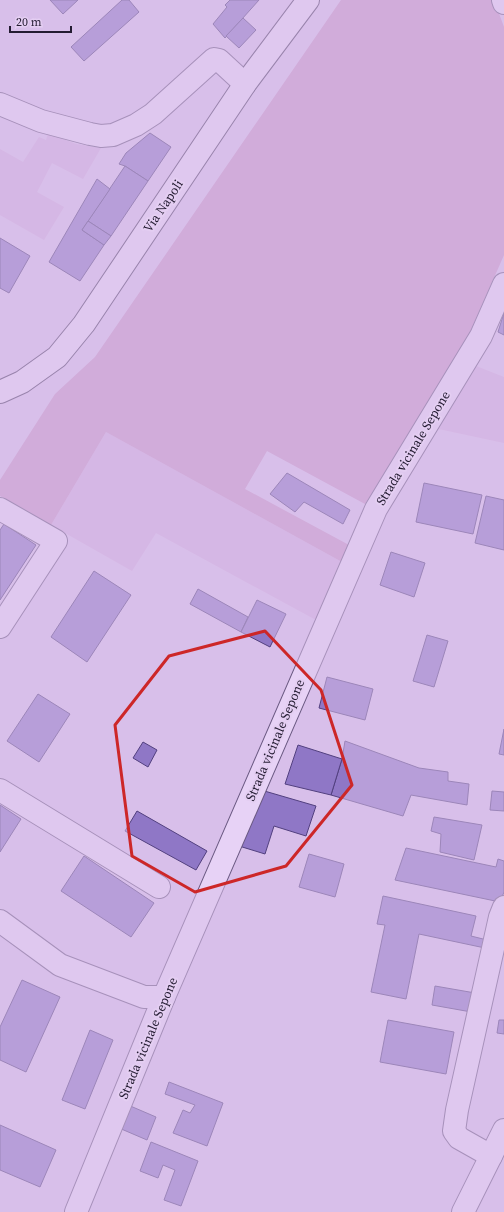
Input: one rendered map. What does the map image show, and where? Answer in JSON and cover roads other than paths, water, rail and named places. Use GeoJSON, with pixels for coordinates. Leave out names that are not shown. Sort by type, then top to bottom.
{"type":"FeatureCollection","features":[{"type":"Feature","properties":{"kind":"street","name":"Via Napoli"},"geometry":{"type":"LineString","coordinates":[[0,392],[22,382],[57,357],[84,324],[245,84],[308,0]]}},
{"type":"Feature","properties":{"kind":"street"},"geometry":{"type":"LineString","coordinates":[[0,104],[41,121],[101,136],[113,135],[136,125],[153,114],[214,60],[219,60],[245,84]]}},
{"type":"Feature","properties":{"kind":"street","name":"Strada vicinale Sepone"},"geometry":{"type":"LineString","coordinates":[[76,1212],[164,997],[376,509],[481,336],[504,284]]}},
{"type":"Feature","properties":{"kind":"street"},"geometry":{"type":"LineString","coordinates":[[0,509],[56,541],[0,627]]}},
{"type":"Feature","properties":{"kind":"street"},"geometry":{"type":"LineString","coordinates":[[0,790],[158,887]]}},
{"type":"Feature","properties":{"kind":"street"},"geometry":{"type":"LineString","coordinates":[[491,1156],[459,1138],[454,1131],[456,1110],[500,917],[504,907]]}},
{"type":"Feature","properties":{"kind":"street"},"geometry":{"type":"LineString","coordinates":[[0,921],[60,965],[144,997],[164,997]]}},
{"type":"Feature","properties":{"kind":"street"},"geometry":{"type":"LineString","coordinates":[[463,1212],[504,1130]]}}]}
